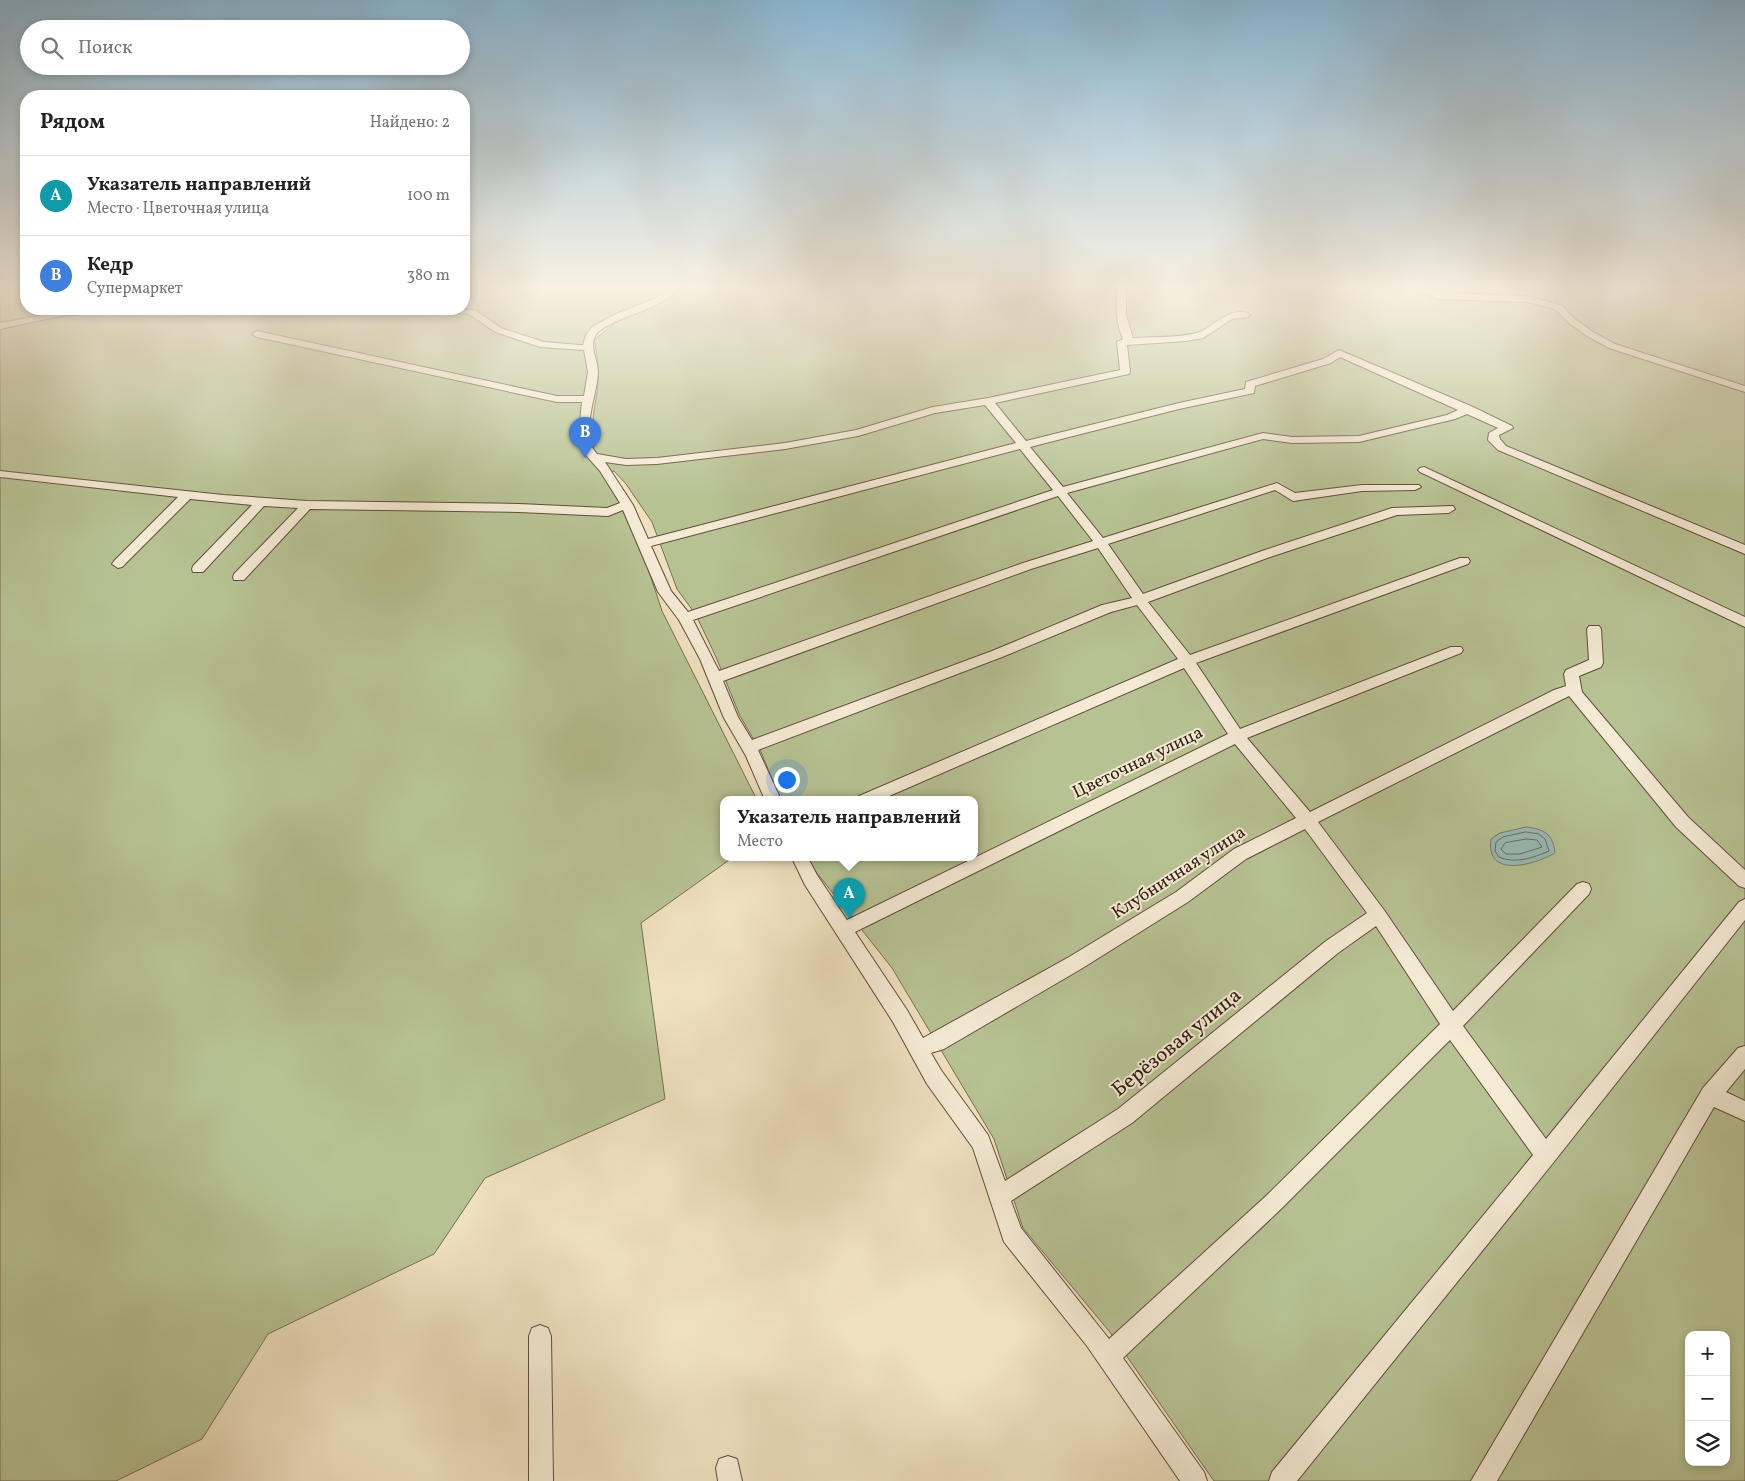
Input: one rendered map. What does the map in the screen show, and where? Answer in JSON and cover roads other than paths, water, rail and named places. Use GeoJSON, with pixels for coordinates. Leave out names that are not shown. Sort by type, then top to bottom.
{"type":"FeatureCollection","features":[{"type":"Feature","properties":{"kind":"street"},"geometry":{"type":"LineString","coordinates":[[368,358],[557,399],[588,398]]}},
{"type":"Feature","properties":{"kind":"street"},"geometry":{"type":"LineString","coordinates":[[591,358],[593,372],[585,418],[584,441],[589,452],[605,469],[626,504],[665,592],[685,618],[707,659],[730,718],[748,747],[771,796]]}},
{"type":"Feature","properties":{"kind":"street"},"geometry":{"type":"LineString","coordinates":[[594,457],[626,462],[657,461],[753,451],[858,433],[933,410],[988,401],[1125,372],[1124,358]]}},
{"type":"Feature","properties":{"kind":"street"},"geometry":{"type":"LineString","coordinates":[[644,544],[1179,406],[1250,391],[1250,384],[1328,361],[1332,358]]}},
{"type":"Feature","properties":{"kind":"street"},"geometry":{"type":"LineString","coordinates":[[1350,358],[1469,409],[1508,428],[1494,433],[1494,440],[1502,448],[1745,550]]}},
{"type":"Feature","properties":{"kind":"street"},"geometry":{"type":"LineString","coordinates":[[1649,358],[1745,389]]}},
{"type":"Feature","properties":{"kind":"street"},"geometry":{"type":"LineString","coordinates":[[988,401],[1100,542],[1140,600],[1187,661],[1237,736],[1308,821],[1378,915],[1451,1025],[1546,1156]]}},
{"type":"Feature","properties":{"kind":"street"},"geometry":{"type":"LineString","coordinates":[[685,618],[1060,492],[1211,448],[1263,436],[1292,440],[1359,439],[1451,417],[1469,409]]}},
{"type":"Feature","properties":{"kind":"street"},"geometry":{"type":"LineString","coordinates":[[1424,470],[1745,622]]}},
{"type":"Feature","properties":{"kind":"street"},"geometry":{"type":"LineString","coordinates":[[0,474],[261,502],[492,507],[608,512],[626,504]]}},
{"type":"Feature","properties":{"kind":"street"},"geometry":{"type":"LineString","coordinates":[[715,678],[1026,566],[1277,486],[1293,497],[1362,488],[1415,487]]}},
{"type":"Feature","properties":{"kind":"street"},"geometry":{"type":"LineString","coordinates":[[118,564],[188,494]]}},
{"type":"Feature","properties":{"kind":"street"},"geometry":{"type":"LineString","coordinates":[[198,569],[261,502]]}},
{"type":"Feature","properties":{"kind":"street"},"geometry":{"type":"LineString","coordinates":[[239,577],[307,504]]}},
{"type":"Feature","properties":{"kind":"street"},"geometry":{"type":"LineString","coordinates":[[748,747],[997,654],[1107,608],[1140,600],[1266,554],[1396,511],[1449,509]]}},
{"type":"Feature","properties":{"kind":"street"},"geometry":{"type":"LineString","coordinates":[[874,796],[1187,661],[1464,561]]}},
{"type":"Feature","properties":{"kind":"street"},"geometry":{"type":"LineString","coordinates":[[1594,629],[1596,663],[1571,674],[1574,694],[1682,822],[1745,881]]}},
{"type":"Feature","properties":{"kind":"street","name":"Цветочная улица"},"geometry":{"type":"LineString","coordinates":[[845,929],[1237,736],[1456,650]]}},
{"type":"Feature","properties":{"kind":"street","name":"Клубничная улица"},"geometry":{"type":"LineString","coordinates":[[919,1049],[937,1042],[1075,963],[1182,897],[1240,854],[1559,694],[1574,689]]}},
{"type":"Feature","properties":{"kind":"street"},"geometry":{"type":"LineString","coordinates":[[802,861],[919,1049],[934,1077],[980,1142],[1012,1234],[1108,1356],[1194,1481]]}},
{"type":"Feature","properties":{"kind":"street"},"geometry":{"type":"LineString","coordinates":[[1108,1356],[1274,1203],[1499,978],[1583,889]]}},
{"type":"Feature","properties":{"kind":"street"},"geometry":{"type":"LineString","coordinates":[[1281,1481],[1546,1156],[1745,907]]}},
{"type":"Feature","properties":{"kind":"street","name":"Берёзовая улица"},"geometry":{"type":"LineString","coordinates":[[999,1197],[1125,1116],[1332,947],[1378,915]]}},
{"type":"Feature","properties":{"kind":"street"},"geometry":{"type":"LineString","coordinates":[[1483,1481],[1710,1094],[1745,1055]]}},
{"type":"Feature","properties":{"kind":"street"},"geometry":{"type":"LineString","coordinates":[[1710,1094],[1745,1111]]}},
{"type":"Feature","properties":{"kind":"street"},"geometry":{"type":"LineString","coordinates":[[540,1336],[541,1481]]}},
{"type":"Feature","properties":{"kind":"water"},"geometry":{"type":"Polygon","coordinates":[[[1526,827],[1543,831],[1550,837],[1555,853],[1535,862],[1513,866],[1496,860],[1491,852],[1491,839],[1500,833],[1526,827]]]}},
{"type":"Feature","properties":{"kind":"place","name":"Кедр"},"geometry":{"type":"Point","coordinates":[585,458]}},
{"type":"Feature","properties":{"kind":"place","name":"Указатель направлений"},"geometry":{"type":"Point","coordinates":[849,919]}}]}
